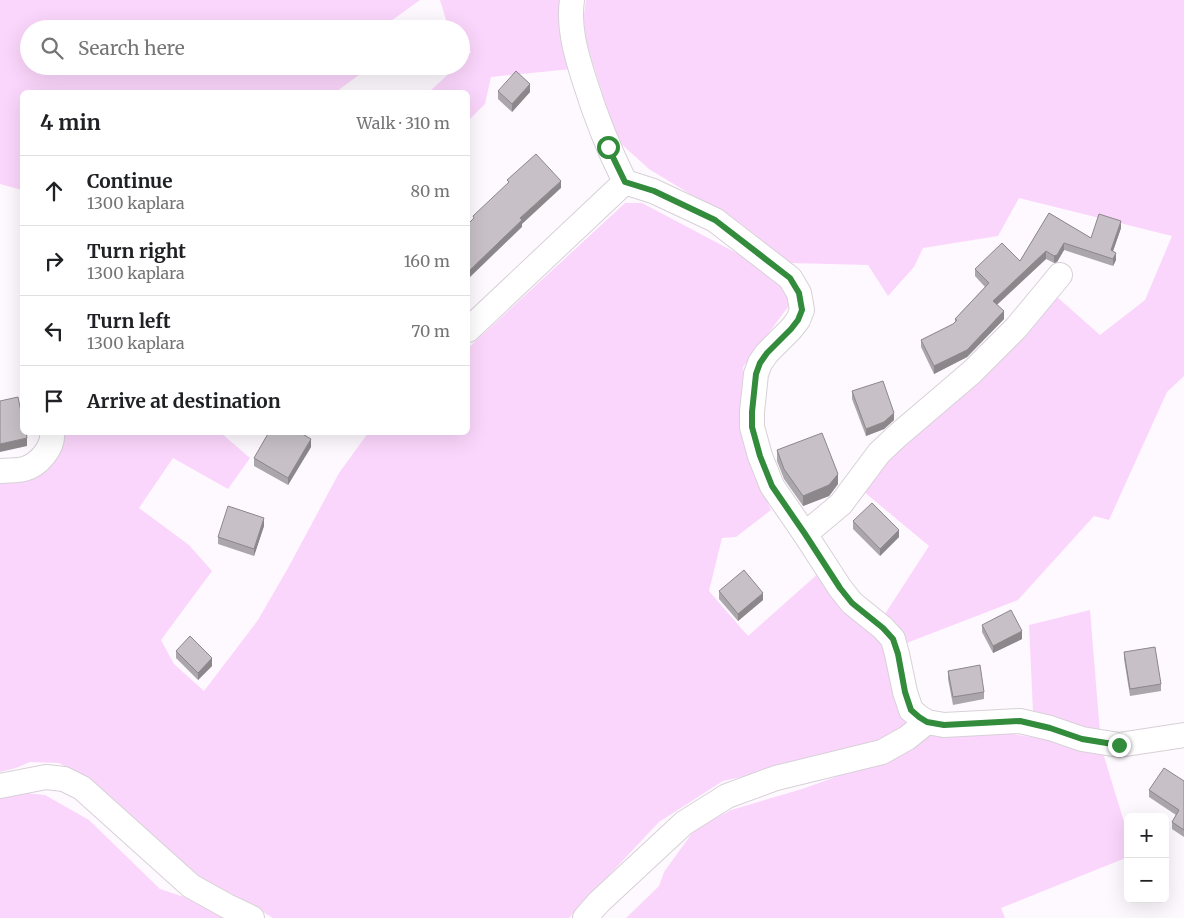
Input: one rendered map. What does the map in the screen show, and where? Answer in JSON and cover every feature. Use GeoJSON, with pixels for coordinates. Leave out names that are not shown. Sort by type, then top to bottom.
{"type":"FeatureCollection","features":[{"type":"Feature","properties":{"kind":"street"},"geometry":{"type":"LineString","coordinates":[[572,0],[571,25],[577,58],[593,110],[625,182],[654,191],[715,220],[790,278],[799,293],[802,310],[798,320],[767,353],[760,363],[756,374],[752,427],[760,456],[772,486],[840,588],[852,603],[883,628],[893,639],[911,710],[927,722],[944,725],[1020,721],[1050,728],[1082,739],[1119,745],[1184,735]]}},
{"type":"Feature","properties":{"kind":"street"},"geometry":{"type":"LineString","coordinates":[[470,328],[625,182]]}},
{"type":"Feature","properties":{"kind":"street"},"geometry":{"type":"LineString","coordinates":[[805,534],[841,504],[885,447],[972,372],[1016,328],[1060,276]]}},
{"type":"Feature","properties":{"kind":"street"},"geometry":{"type":"LineString","coordinates":[[0,471],[26,468],[35,463],[49,450],[52,435]]}},
{"type":"Feature","properties":{"kind":"street"},"geometry":{"type":"LineString","coordinates":[[585,918],[599,902],[684,823],[727,796],[776,778],[882,752],[907,738],[927,722]]}},
{"type":"Feature","properties":{"kind":"street"},"geometry":{"type":"LineString","coordinates":[[0,786],[46,777],[64,779],[82,788],[191,886],[252,918]]}},
{"type":"Feature","properties":{"kind":"shaded area"},"geometry":{"type":"Polygon","coordinates":[[[0,0],[420,0],[392,20],[20,20],[20,75],[359,75],[339,90],[20,90],[20,189],[0,184],[0,0]]]}},
{"type":"Feature","properties":{"kind":"shaded area"},"geometry":{"type":"Polygon","coordinates":[[[440,0],[563,0],[572,69],[491,77],[485,104],[470,119],[470,90],[431,90],[447,75],[470,75],[470,20],[446,20],[440,0]]]}},
{"type":"Feature","properties":{"kind":"shaded area"},"geometry":{"type":"Polygon","coordinates":[[[586,0],[1184,0],[1184,376],[1167,392],[1109,520],[1094,516],[1018,600],[904,644],[883,617],[929,546],[863,491],[888,452],[1056,296],[1100,335],[1145,300],[1172,236],[1019,198],[998,236],[923,248],[914,267],[888,296],[868,265],[790,263],[739,222],[649,169],[617,140],[582,29],[586,0]]]}},
{"type":"Feature","properties":{"kind":"shaded area"},"geometry":{"type":"Polygon","coordinates":[[[625,203],[642,203],[763,267],[788,290],[791,303],[743,367],[753,470],[771,510],[736,537],[722,538],[709,591],[748,636],[820,572],[883,641],[889,656],[895,703],[907,720],[906,726],[878,747],[723,781],[659,822],[569,918],[273,918],[236,896],[208,883],[163,846],[96,785],[59,763],[30,762],[0,772],[0,481],[37,478],[56,458],[59,435],[223,435],[250,458],[228,489],[173,458],[139,508],[189,545],[212,571],[161,640],[174,664],[204,691],[258,620],[339,473],[367,435],[470,435],[470,346],[625,203]]]}},
{"type":"Feature","properties":{"kind":"shaded area"},"geometry":{"type":"Polygon","coordinates":[[[1090,610],[1100,733],[1033,712],[1029,625],[1090,610]]]}},
{"type":"Feature","properties":{"kind":"shaded area"},"geometry":{"type":"Polygon","coordinates":[[[936,732],[1008,733],[1103,753],[1124,822],[1124,859],[1001,908],[1005,918],[626,918],[659,886],[664,872],[695,829],[731,810],[802,789],[883,760],[936,732]]]}},
{"type":"Feature","properties":{"kind":"shaded area"},"geometry":{"type":"Polygon","coordinates":[[[15,792],[45,795],[89,820],[160,889],[220,909],[231,918],[0,918],[0,799],[15,792]]]}},
{"type":"Feature","properties":{"kind":"building"},"geometry":{"type":"Polygon","coordinates":[[[516,71],[530,84],[512,104],[498,91],[516,71]]]}},
{"type":"Feature","properties":{"kind":"building"},"geometry":{"type":"Polygon","coordinates":[[[536,154],[561,181],[520,218],[522,220],[470,270],[470,222],[474,218],[473,216],[509,182],[507,180],[536,154]]]}},
{"type":"Feature","properties":{"kind":"building"},"geometry":{"type":"Polygon","coordinates":[[[1049,213],[1091,238],[1099,214],[1121,221],[1111,250],[1116,253],[1113,259],[1064,243],[1057,255],[1054,256],[1046,251],[993,301],[1004,311],[967,350],[934,366],[921,340],[953,324],[957,320],[955,319],[989,283],[975,269],[1002,243],[1020,261],[1049,213]]]}},
{"type":"Feature","properties":{"kind":"building"},"geometry":{"type":"Polygon","coordinates":[[[883,381],[894,413],[884,422],[866,429],[852,391],[883,381]]]}},
{"type":"Feature","properties":{"kind":"building"},"geometry":{"type":"Polygon","coordinates":[[[18,397],[20,435],[26,435],[27,438],[0,444],[0,401],[18,397]]]}},
{"type":"Feature","properties":{"kind":"building"},"geometry":{"type":"Polygon","coordinates":[[[822,433],[838,474],[829,485],[803,496],[784,469],[777,450],[822,433]]]}},
{"type":"Feature","properties":{"kind":"building"},"geometry":{"type":"Polygon","coordinates":[[[267,435],[304,435],[311,439],[288,478],[254,458],[267,435]]]}},
{"type":"Feature","properties":{"kind":"building"},"geometry":{"type":"Polygon","coordinates":[[[872,503],[899,530],[880,549],[853,521],[872,503]]]}},
{"type":"Feature","properties":{"kind":"building"},"geometry":{"type":"Polygon","coordinates":[[[228,506],[264,518],[254,549],[218,537],[228,506]]]}},
{"type":"Feature","properties":{"kind":"building"},"geometry":{"type":"Polygon","coordinates":[[[744,570],[763,593],[738,614],[719,591],[744,570]]]}},
{"type":"Feature","properties":{"kind":"building"},"geometry":{"type":"Polygon","coordinates":[[[1011,610],[1022,631],[993,646],[982,625],[1011,610]]]}},
{"type":"Feature","properties":{"kind":"building"},"geometry":{"type":"Polygon","coordinates":[[[190,636],[212,658],[198,673],[176,651],[190,636]]]}},
{"type":"Feature","properties":{"kind":"building"},"geometry":{"type":"Polygon","coordinates":[[[1155,647],[1161,684],[1130,689],[1124,652],[1155,647]]]}},
{"type":"Feature","properties":{"kind":"building"},"geometry":{"type":"Polygon","coordinates":[[[980,665],[984,692],[953,697],[948,671],[980,665]]]}},
{"type":"Feature","properties":{"kind":"building"},"geometry":{"type":"Polygon","coordinates":[[[1164,768],[1184,781],[1184,830],[1172,822],[1179,810],[1149,790],[1164,768]]]}},
{"type":"Feature","properties":{"kind":"route"},"geometry":{"type":"LineString","coordinates":[[608,147],[625,182],[654,191],[715,220],[790,278],[795,285],[799,293],[802,310],[798,320],[791,329],[767,353],[760,363],[756,374],[752,427],[760,456],[772,486],[840,588],[852,603],[883,628],[893,639],[911,710],[927,722],[944,725],[1020,721],[1050,728],[1082,739],[1119,745]]}}]}
